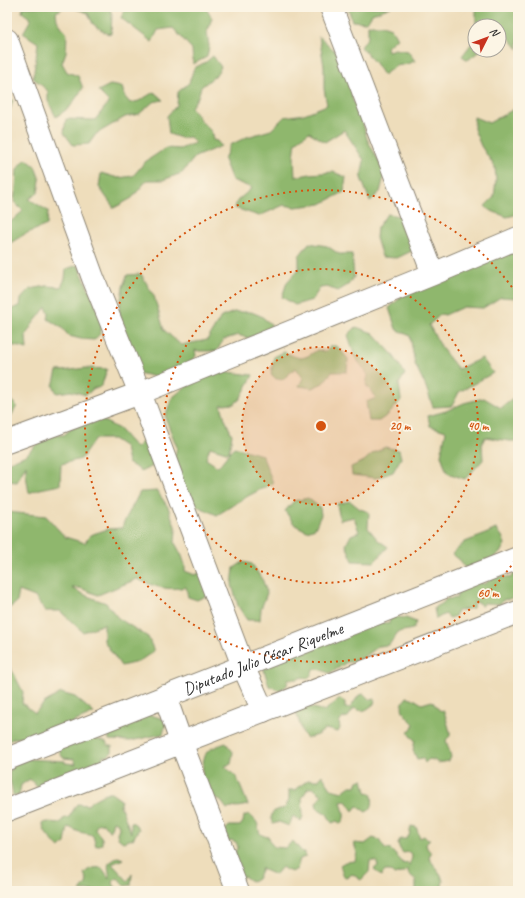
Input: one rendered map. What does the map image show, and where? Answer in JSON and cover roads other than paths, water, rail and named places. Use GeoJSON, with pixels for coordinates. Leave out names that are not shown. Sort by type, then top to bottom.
{"type":"FeatureCollection","features":[{"type":"Feature","properties":{"kind":"street"},"geometry":{"type":"LineString","coordinates":[[331,7],[433,274]]}},
{"type":"Feature","properties":{"kind":"street"},"geometry":{"type":"LineString","coordinates":[[7,40],[93,278],[140,393],[243,666],[263,711]]}},
{"type":"Feature","properties":{"kind":"street"},"geometry":{"type":"LineString","coordinates":[[7,442],[140,393],[518,238]]}},
{"type":"Feature","properties":{"kind":"street","name":"Diputado Julio César Riquelme"},"geometry":{"type":"LineString","coordinates":[[7,759],[518,558]]}},
{"type":"Feature","properties":{"kind":"street"},"geometry":{"type":"LineString","coordinates":[[7,810],[518,612]]}},
{"type":"Feature","properties":{"kind":"street"},"geometry":{"type":"LineString","coordinates":[[165,696],[238,891]]}}]}
